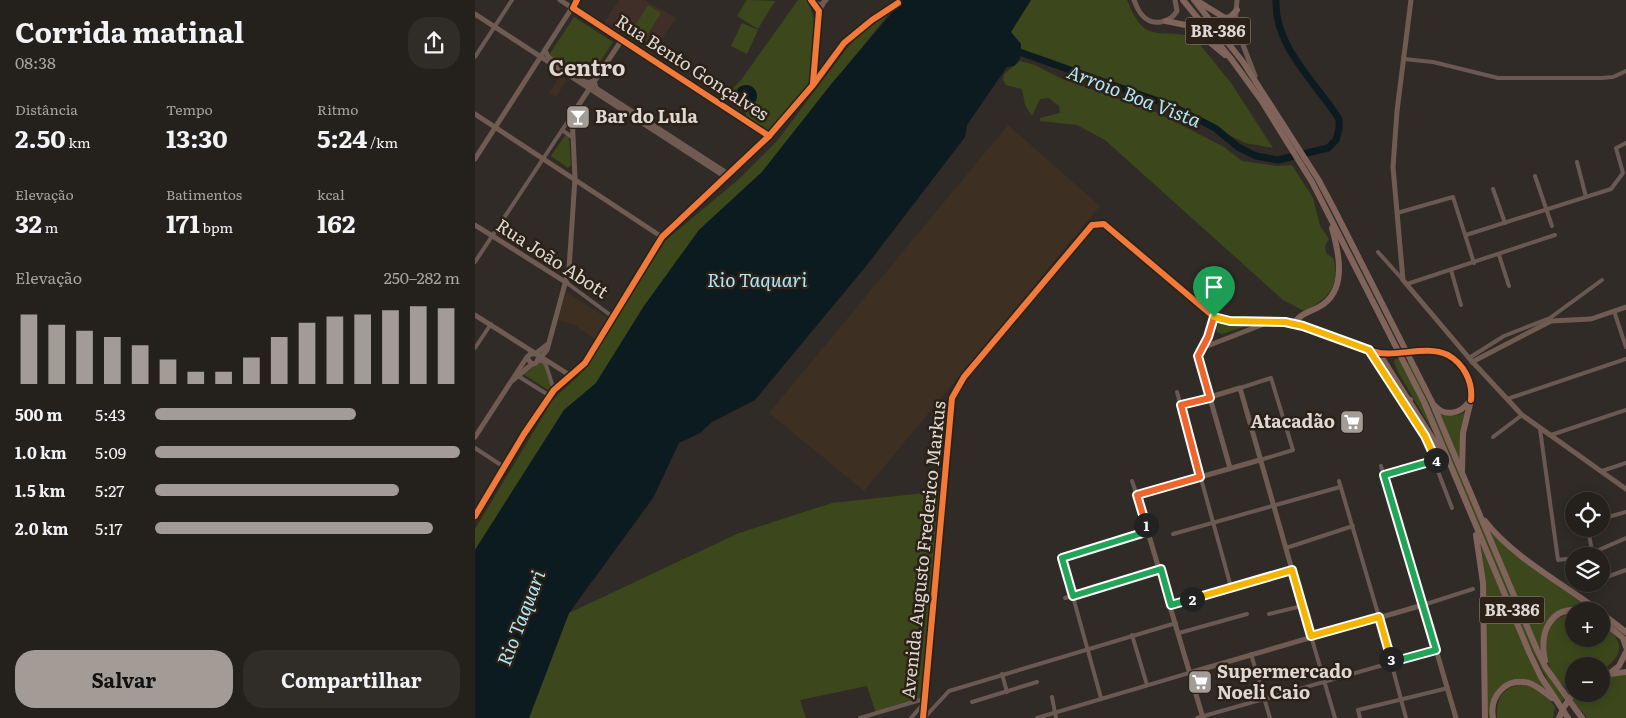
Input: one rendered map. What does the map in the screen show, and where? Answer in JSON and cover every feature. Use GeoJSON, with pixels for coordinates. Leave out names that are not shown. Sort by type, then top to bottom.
{"type":"FeatureCollection","features":[{"type":"Feature","properties":{"kind":"highway","name":"BR-386"},"geometry":{"type":"LineString","coordinates":[[1183,0],[1278,121]]}},
{"type":"Feature","properties":{"kind":"highway"},"geometry":{"type":"LineString","coordinates":[[1195,0],[1225,18],[1230,17],[1237,10]]}},
{"type":"Feature","properties":{"kind":"highway","name":"BR-386"},"geometry":{"type":"LineString","coordinates":[[1195,0],[1259,85],[1278,121],[1315,181],[1408,362],[1529,652],[1555,700],[1568,718]]}},
{"type":"Feature","properties":{"kind":"highway"},"geometry":{"type":"LineString","coordinates":[[1166,21],[1190,26],[1232,60]]}},
{"type":"Feature","properties":{"kind":"highway","name":"BR-386"},"geometry":{"type":"LineString","coordinates":[[1315,181],[1329,217],[1394,334]]}},
{"type":"Feature","properties":{"kind":"highway"},"geometry":{"type":"LineString","coordinates":[[1291,323],[1302,314],[1323,304],[1337,284],[1340,275],[1339,254],[1329,217]]}},
{"type":"Feature","properties":{"kind":"highway"},"geometry":{"type":"LineString","coordinates":[[1379,352],[1452,469]]}},
{"type":"Feature","properties":{"kind":"highway","name":"BR-386"},"geometry":{"type":"LineString","coordinates":[[1408,362],[1432,402],[1546,668],[1582,718]]}},
{"type":"Feature","properties":{"kind":"highway"},"geometry":{"type":"LineString","coordinates":[[1398,394],[1410,401]]}},
{"type":"Feature","properties":{"kind":"highway"},"geometry":{"type":"LineString","coordinates":[[1432,402],[1443,412],[1451,412],[1462,410],[1471,400]]}},
{"type":"Feature","properties":{"kind":"highway"},"geometry":{"type":"LineString","coordinates":[[1462,474],[1463,433],[1471,400]]}},
{"type":"Feature","properties":{"kind":"highway"},"geometry":{"type":"LineString","coordinates":[[1479,513],[1496,535],[1586,602]]}},
{"type":"Feature","properties":{"kind":"highway"},"geometry":{"type":"LineString","coordinates":[[1472,517],[1479,546],[1482,574],[1485,718]]}},
{"type":"Feature","properties":{"kind":"highway"},"geometry":{"type":"LineString","coordinates":[[1546,668],[1542,644],[1546,627],[1552,620],[1565,613]]}},
{"type":"Feature","properties":{"kind":"highway"},"geometry":{"type":"LineString","coordinates":[[1610,620],[1626,632]]}},
{"type":"Feature","properties":{"kind":"highway"},"geometry":{"type":"LineString","coordinates":[[1610,627],[1623,638],[1626,647]]}},
{"type":"Feature","properties":{"kind":"highway"},"geometry":{"type":"LineString","coordinates":[[1610,673],[1623,660],[1626,652]]}},
{"type":"Feature","properties":{"kind":"highway"},"geometry":{"type":"LineString","coordinates":[[1610,673],[1626,672]]}},
{"type":"Feature","properties":{"kind":"highway"},"geometry":{"type":"LineString","coordinates":[[1493,718],[1493,704],[1496,697],[1510,684],[1521,682],[1533,685],[1555,700]]}},
{"type":"Feature","properties":{"kind":"highway"},"geometry":{"type":"LineString","coordinates":[[1559,718],[1567,702]]}},
{"type":"Feature","properties":{"kind":"street"},"geometry":{"type":"LineString","coordinates":[[475,57],[512,0]]}},
{"type":"Feature","properties":{"kind":"street","name":"Rua Bento Gonçalves"},"geometry":{"type":"LineString","coordinates":[[560,0],[769,136]]}},
{"type":"Feature","properties":{"kind":"street"},"geometry":{"type":"LineString","coordinates":[[475,159],[577,0]]}},
{"type":"Feature","properties":{"kind":"street"},"geometry":{"type":"LineString","coordinates":[[1134,0],[1141,15],[1149,21],[1158,23],[1166,21],[1177,11],[1175,0]]}},
{"type":"Feature","properties":{"kind":"street"},"geometry":{"type":"LineString","coordinates":[[1237,0],[1235,24],[1259,85]]}},
{"type":"Feature","properties":{"kind":"street"},"geometry":{"type":"LineString","coordinates":[[1405,282],[1393,167],[1397,111],[1411,0]]}},
{"type":"Feature","properties":{"kind":"street"},"geometry":{"type":"LineString","coordinates":[[812,1],[818,5],[825,2]]}},
{"type":"Feature","properties":{"kind":"street"},"geometry":{"type":"LineString","coordinates":[[812,1],[819,12]]}},
{"type":"Feature","properties":{"kind":"street"},"geometry":{"type":"LineString","coordinates":[[813,85],[819,12],[825,2]]}},
{"type":"Feature","properties":{"kind":"street"},"geometry":{"type":"LineString","coordinates":[[475,516],[554,390],[585,363],[662,237],[728,177],[769,136],[813,85],[844,43],[872,20],[898,4]]}},
{"type":"Feature","properties":{"kind":"street"},"geometry":{"type":"LineString","coordinates":[[475,14],[588,89],[647,124],[728,177]]}},
{"type":"Feature","properties":{"kind":"street"},"geometry":{"type":"LineString","coordinates":[[475,262],[621,41]]}},
{"type":"Feature","properties":{"kind":"street"},"geometry":{"type":"LineString","coordinates":[[545,50],[548,57],[587,82],[594,82]]}},
{"type":"Feature","properties":{"kind":"street"},"geometry":{"type":"LineString","coordinates":[[1404,59],[1433,62],[1507,79],[1601,78],[1613,77],[1626,71]]}},
{"type":"Feature","properties":{"kind":"street"},"geometry":{"type":"LineString","coordinates":[[594,82],[594,87],[615,104]]}},
{"type":"Feature","properties":{"kind":"street"},"geometry":{"type":"LineString","coordinates":[[475,114],[569,174],[575,181],[662,237]]}},
{"type":"Feature","properties":{"kind":"street"},"geometry":{"type":"LineString","coordinates":[[509,384],[543,356],[567,283],[575,181],[572,115]]}},
{"type":"Feature","properties":{"kind":"street"},"geometry":{"type":"LineString","coordinates":[[562,130],[572,136]]}},
{"type":"Feature","properties":{"kind":"street"},"geometry":{"type":"LineString","coordinates":[[1616,148],[1626,143]]}},
{"type":"Feature","properties":{"kind":"street"},"geometry":{"type":"LineString","coordinates":[[1466,235],[1611,189],[1623,173],[1616,148],[1613,144]]}},
{"type":"Feature","properties":{"kind":"street"},"geometry":{"type":"LineString","coordinates":[[1577,162],[1586,197]]}},
{"type":"Feature","properties":{"kind":"street"},"geometry":{"type":"LineString","coordinates":[[569,174],[575,166]]}},
{"type":"Feature","properties":{"kind":"street"},"geometry":{"type":"LineString","coordinates":[[1535,176],[1552,226]]}},
{"type":"Feature","properties":{"kind":"street"},"geometry":{"type":"LineString","coordinates":[[1493,189],[1505,223]]}},
{"type":"Feature","properties":{"kind":"street"},"geometry":{"type":"LineString","coordinates":[[1397,213],[1453,198],[1474,262]]}},
{"type":"Feature","properties":{"kind":"street","name":"Avenida Augusto Frederico Markus"},"geometry":{"type":"LineString","coordinates":[[923,718],[949,414],[953,395],[964,377],[1089,227],[1098,223],[1104,224],[1117,234],[1214,317]]}},
{"type":"Feature","properties":{"kind":"street","name":"Rua João Abott"},"geometry":{"type":"LineString","coordinates":[[475,225],[567,283],[613,317]]}},
{"type":"Feature","properties":{"kind":"street"},"geometry":{"type":"LineString","coordinates":[[1405,282],[1499,255],[1555,235]]}},
{"type":"Feature","properties":{"kind":"street"},"geometry":{"type":"LineString","coordinates":[[1379,252],[1471,360],[1522,415],[1626,489]]}},
{"type":"Feature","properties":{"kind":"street"},"geometry":{"type":"LineString","coordinates":[[1499,255],[1509,286]]}},
{"type":"Feature","properties":{"kind":"street"},"geometry":{"type":"LineString","coordinates":[[1451,270],[1461,306]]}},
{"type":"Feature","properties":{"kind":"street"},"geometry":{"type":"LineString","coordinates":[[1471,360],[1550,319],[1602,280]]}},
{"type":"Feature","properties":{"kind":"street"},"geometry":{"type":"LineString","coordinates":[[1550,319],[1591,319],[1626,307]]}},
{"type":"Feature","properties":{"kind":"street"},"geometry":{"type":"LineString","coordinates":[[1614,311],[1626,347]]}},
{"type":"Feature","properties":{"kind":"street"},"geometry":{"type":"LineString","coordinates":[[475,315],[523,344],[538,361],[543,361],[554,390]]}},
{"type":"Feature","properties":{"kind":"street"},"geometry":{"type":"LineString","coordinates":[[1230,468],[1198,356],[1210,332],[1214,317],[1230,321],[1291,323],[1379,352],[1430,351],[1447,355],[1460,365],[1471,382],[1471,400]]}},
{"type":"Feature","properties":{"kind":"street"},"geometry":{"type":"LineString","coordinates":[[1202,348],[1268,322]]}},
{"type":"Feature","properties":{"kind":"street"},"geometry":{"type":"LineString","coordinates":[[475,348],[491,324]]}},
{"type":"Feature","properties":{"kind":"street"},"geometry":{"type":"LineString","coordinates":[[1210,332],[1220,340]]}},
{"type":"Feature","properties":{"kind":"street"},"geometry":{"type":"LineString","coordinates":[[523,344],[532,355],[543,356],[571,376]]}},
{"type":"Feature","properties":{"kind":"street"},"geometry":{"type":"LineString","coordinates":[[475,437],[509,384],[532,355],[548,344]]}},
{"type":"Feature","properties":{"kind":"street"},"geometry":{"type":"LineString","coordinates":[[1369,350],[1425,436],[1437,462],[1434,461],[1384,475]]}},
{"type":"Feature","properties":{"kind":"street"},"geometry":{"type":"LineString","coordinates":[[531,364],[528,362],[532,355]]}},
{"type":"Feature","properties":{"kind":"street"},"geometry":{"type":"LineString","coordinates":[[1507,399],[1626,359]]}},
{"type":"Feature","properties":{"kind":"street"},"geometry":{"type":"LineString","coordinates":[[518,376],[550,396]]}},
{"type":"Feature","properties":{"kind":"street"},"geometry":{"type":"LineString","coordinates":[[1137,495],[1293,450],[1271,378],[1210,398],[1181,405]]}},
{"type":"Feature","properties":{"kind":"street"},"geometry":{"type":"LineString","coordinates":[[1240,388],[1335,718]]}},
{"type":"Feature","properties":{"kind":"street"},"geometry":{"type":"LineString","coordinates":[[1177,392],[1231,588]]}},
{"type":"Feature","properties":{"kind":"street"},"geometry":{"type":"LineString","coordinates":[[1551,435],[1626,410]]}},
{"type":"Feature","properties":{"kind":"street"},"geometry":{"type":"LineString","coordinates":[[1493,437],[1522,415]]}},
{"type":"Feature","properties":{"kind":"street"},"geometry":{"type":"LineString","coordinates":[[1540,428],[1558,560],[1565,559]]}},
{"type":"Feature","properties":{"kind":"street"},"geometry":{"type":"LineString","coordinates":[[475,448],[504,467]]}},
{"type":"Feature","properties":{"kind":"street"},"geometry":{"type":"LineString","coordinates":[[1434,461],[1452,508]]}},
{"type":"Feature","properties":{"kind":"street"},"geometry":{"type":"LineString","coordinates":[[1602,471],[1626,463]]}},
{"type":"Feature","properties":{"kind":"street"},"geometry":{"type":"LineString","coordinates":[[1381,466],[1456,718]]}},
{"type":"Feature","properties":{"kind":"street"},"geometry":{"type":"LineString","coordinates":[[1132,481],[1161,569],[1201,717],[1436,650]]}},
{"type":"Feature","properties":{"kind":"street"},"geometry":{"type":"LineString","coordinates":[[1339,481],[1392,662],[1406,718]]}},
{"type":"Feature","properties":{"kind":"street"},"geometry":{"type":"LineString","coordinates":[[1173,534],[1340,487]]}},
{"type":"Feature","properties":{"kind":"street"},"geometry":{"type":"LineString","coordinates":[[1610,516],[1626,512]]}},
{"type":"Feature","properties":{"kind":"street"},"geometry":{"type":"LineString","coordinates":[[1286,548],[1353,526]]}},
{"type":"Feature","properties":{"kind":"street"},"geometry":{"type":"LineString","coordinates":[[1101,698],[1062,557],[1149,531]]}},
{"type":"Feature","properties":{"kind":"street"},"geometry":{"type":"LineString","coordinates":[[1607,547],[1626,538]]}},
{"type":"Feature","properties":{"kind":"street"},"geometry":{"type":"LineString","coordinates":[[1065,598],[1161,569]]}},
{"type":"Feature","properties":{"kind":"street"},"geometry":{"type":"LineString","coordinates":[[1171,605],[1292,570]]}},
{"type":"Feature","properties":{"kind":"street"},"geometry":{"type":"LineString","coordinates":[[1610,575],[1626,570]]}},
{"type":"Feature","properties":{"kind":"street"},"geometry":{"type":"LineString","coordinates":[[1037,718],[1473,589]]}},
{"type":"Feature","properties":{"kind":"street"},"geometry":{"type":"LineString","coordinates":[[1269,614],[1302,606]]}},
{"type":"Feature","properties":{"kind":"street"},"geometry":{"type":"LineString","coordinates":[[1179,634],[1247,614]]}},
{"type":"Feature","properties":{"kind":"street"},"geometry":{"type":"LineString","coordinates":[[923,718],[949,691],[1175,622]]}},
{"type":"Feature","properties":{"kind":"street"},"geometry":{"type":"LineString","coordinates":[[1132,635],[1147,685]]}},
{"type":"Feature","properties":{"kind":"street"},"geometry":{"type":"LineString","coordinates":[[1251,654],[1270,718]]}},
{"type":"Feature","properties":{"kind":"street"},"geometry":{"type":"LineString","coordinates":[[1002,674],[1007,692]]}},
{"type":"Feature","properties":{"kind":"street"},"geometry":{"type":"LineString","coordinates":[[972,702],[1037,682]]}},
{"type":"Feature","properties":{"kind":"street"},"geometry":{"type":"LineString","coordinates":[[1360,718],[1358,710],[1447,688]]}},
{"type":"Feature","properties":{"kind":"street"},"geometry":{"type":"LineString","coordinates":[[1052,697],[1056,718]]}},
{"type":"Feature","properties":{"kind":"street"},"geometry":{"type":"LineString","coordinates":[[860,718],[924,701]]}},
{"type":"Feature","properties":{"kind":"street"},"geometry":{"type":"LineString","coordinates":[[911,718],[924,701]]}},
{"type":"Feature","properties":{"kind":"shaded area"},"geometry":{"type":"Polygon","coordinates":[[[619,0],[645,0],[676,18],[653,53],[604,22],[619,0]]]}},
{"type":"Feature","properties":{"kind":"shaded area"},"geometry":{"type":"Polygon","coordinates":[[[560,76],[567,80],[556,97],[549,93],[560,76]]]}},
{"type":"Feature","properties":{"kind":"shaded area"},"geometry":{"type":"Polygon","coordinates":[[[1008,125],[1100,206],[864,491],[769,413],[1008,125]]]}},
{"type":"Feature","properties":{"kind":"shaded area"},"geometry":{"type":"Polygon","coordinates":[[[566,292],[607,318],[595,339],[578,328],[578,326],[558,320],[566,292]]]}},
{"type":"Feature","properties":{"kind":"green space"},"geometry":{"type":"Polygon","coordinates":[[[747,0],[775,1],[758,29],[737,16],[747,0]]]}},
{"type":"Feature","properties":{"kind":"green space"},"geometry":{"type":"Polygon","coordinates":[[[798,0],[808,0],[814,19],[809,84],[769,132],[746,117],[746,113],[723,98],[741,80],[798,0]]]}},
{"type":"Feature","properties":{"kind":"green space"},"geometry":{"type":"Polygon","coordinates":[[[1031,0],[1127,0],[1133,14],[1146,29],[1152,32],[1193,36],[1231,83],[1273,148],[1245,143],[1158,99],[1020,52],[1021,44],[1011,32],[1031,0]]]}},
{"type":"Feature","properties":{"kind":"green space"},"geometry":{"type":"Polygon","coordinates":[[[648,5],[661,13],[646,37],[633,29],[648,5]]]}},
{"type":"Feature","properties":{"kind":"green space"},"geometry":{"type":"Polygon","coordinates":[[[883,16],[887,16],[762,172],[699,230],[644,306],[596,383],[564,410],[475,550],[475,529],[552,401],[587,366],[666,240],[739,179],[777,141],[847,48],[865,28],[883,16]]]}},
{"type":"Feature","properties":{"kind":"green space"},"geometry":{"type":"Polygon","coordinates":[[[574,17],[613,42],[588,80],[549,55],[574,17]]]}},
{"type":"Feature","properties":{"kind":"green space"},"geometry":{"type":"Polygon","coordinates":[[[742,23],[758,30],[747,54],[731,46],[742,23]]]}},
{"type":"Feature","properties":{"kind":"green space"},"geometry":{"type":"Polygon","coordinates":[[[1020,61],[1035,65],[1060,78],[1158,113],[1224,147],[1242,161],[1277,166],[1292,165],[1313,198],[1320,226],[1329,239],[1325,246],[1326,253],[1333,258],[1335,276],[1334,284],[1326,297],[1304,311],[1283,300],[1105,140],[1077,125],[1040,121],[1040,118],[1060,113],[1059,106],[1049,98],[1040,99],[1032,116],[1025,105],[1022,89],[1006,85],[1003,80],[1004,74],[1020,61]]]}},
{"type":"Feature","properties":{"kind":"green space"},"geometry":{"type":"Polygon","coordinates":[[[566,134],[569,137],[571,165],[568,168],[551,156],[566,134]]]}},
{"type":"Feature","properties":{"kind":"green space"},"geometry":{"type":"Polygon","coordinates":[[[1224,321],[1249,325],[1222,334],[1217,332],[1216,326],[1224,321]]]}},
{"type":"Feature","properties":{"kind":"green space"},"geometry":{"type":"Polygon","coordinates":[[[1395,359],[1400,359],[1406,369],[1439,442],[1398,372],[1394,362],[1395,359]]]}},
{"type":"Feature","properties":{"kind":"green space"},"geometry":{"type":"Polygon","coordinates":[[[540,361],[544,364],[551,386],[548,390],[523,374],[540,361]]]}},
{"type":"Feature","properties":{"kind":"green space"},"geometry":{"type":"Polygon","coordinates":[[[1410,361],[1552,681],[1565,698],[1560,704],[1529,645],[1407,362],[1410,361]]]}},
{"type":"Feature","properties":{"kind":"green space"},"geometry":{"type":"Polygon","coordinates":[[[1437,409],[1452,415],[1463,413],[1467,410],[1460,443],[1459,463],[1437,409]]]}},
{"type":"Feature","properties":{"kind":"green space"},"geometry":{"type":"Polygon","coordinates":[[[942,491],[924,699],[876,713],[867,686],[800,700],[806,718],[529,718],[569,613],[739,533],[832,503],[942,491]]]}},
{"type":"Feature","properties":{"kind":"green space"},"geometry":{"type":"Polygon","coordinates":[[[1488,531],[1565,587],[1565,592],[1572,592],[1586,602],[1565,602],[1565,609],[1553,614],[1548,619],[1542,634],[1540,652],[1488,531]]]}},
{"type":"Feature","properties":{"kind":"green space"},"geometry":{"type":"Polygon","coordinates":[[[1481,543],[1547,691],[1530,681],[1519,682],[1500,688],[1492,718],[1489,718],[1487,703],[1486,592],[1481,543]]]}},
{"type":"Feature","properties":{"kind":"green space"},"geometry":{"type":"Polygon","coordinates":[[[1565,615],[1565,647],[1610,647],[1610,631],[1619,646],[1619,652],[1610,664],[1610,657],[1565,657],[1565,687],[1554,676],[1547,658],[1546,649],[1548,631],[1552,623],[1565,615]]]}},
{"type":"Feature","properties":{"kind":"green space"},"geometry":{"type":"Polygon","coordinates":[[[1626,673],[1626,718],[1587,718],[1574,702],[1610,702],[1610,676],[1626,673]]]}},
{"type":"Feature","properties":{"kind":"green space"},"geometry":{"type":"Polygon","coordinates":[[[1521,684],[1536,689],[1548,699],[1555,707],[1553,718],[1497,718],[1501,696],[1514,686],[1521,684]]]}},
{"type":"Feature","properties":{"kind":"water","name":"Rio Taquari"},"geometry":{"type":"Polygon","coordinates":[[[903,0],[1031,0],[1011,32],[1021,44],[1020,59],[1014,66],[1007,67],[967,125],[965,137],[867,265],[755,400],[712,422],[700,433],[679,443],[653,498],[569,613],[529,718],[475,718],[475,550],[564,410],[596,383],[644,306],[699,230],[762,172],[832,83],[903,0]]]}},
{"type":"Feature","properties":{"kind":"water"},"geometry":{"type":"Polygon","coordinates":[[[746,85],[754,88],[757,96],[754,104],[746,107],[738,104],[735,96],[738,88],[746,85]]]}},
{"type":"Feature","properties":{"kind":"waterway","name":"Arroio Boa Vista"},"geometry":{"type":"LineString","coordinates":[[1014,50],[1172,106],[1215,128],[1238,147],[1256,156],[1278,160],[1328,148],[1336,140],[1339,119],[1289,49],[1277,17],[1276,0]]}},
{"type":"Feature","properties":{"kind":"cycle path"},"geometry":{"type":"LineString","coordinates":[[577,0],[573,8],[769,136]]}},
{"type":"Feature","properties":{"kind":"cycle path"},"geometry":{"type":"LineString","coordinates":[[811,0],[819,11],[813,83]]}},
{"type":"Feature","properties":{"kind":"cycle path"},"geometry":{"type":"LineString","coordinates":[[475,516],[524,434],[554,390],[585,363],[662,237],[769,136],[813,85],[844,43],[872,20],[898,3]]}},
{"type":"Feature","properties":{"kind":"cycle path"},"geometry":{"type":"LineString","coordinates":[[923,718],[952,398],[964,377],[1092,225],[1104,224],[1214,317],[1301,325],[1360,348],[1380,353],[1440,352],[1454,359],[1463,368],[1471,387],[1471,400]]}},
{"type":"Feature","properties":{"kind":"place","name":"Bar do Lula"},"geometry":{"type":"Point","coordinates":[578,117]}},
{"type":"Feature","properties":{"kind":"place","name":"Atacadão"},"geometry":{"type":"Point","coordinates":[1352,422]}},
{"type":"Feature","properties":{"kind":"place","name":"Supermercado Noeli Caio"},"geometry":{"type":"Point","coordinates":[1200,682]}},
{"type":"Feature","properties":{"kind":"district","name":"Centro"},"geometry":{"type":"Point","coordinates":[587,68]}},
{"type":"Feature","properties":{"kind":"route"},"geometry":{"type":"LineString","coordinates":[[1214,317],[1230,321],[1285,322],[1303,326],[1369,350],[1380,365],[1425,436],[1437,462],[1434,461],[1384,475],[1436,650],[1392,662],[1379,617],[1311,636],[1292,570],[1171,605],[1161,569],[1073,596],[1062,558],[1149,531],[1137,495],[1200,477],[1181,405],[1210,398],[1198,356],[1208,337],[1214,317]]}}]}
